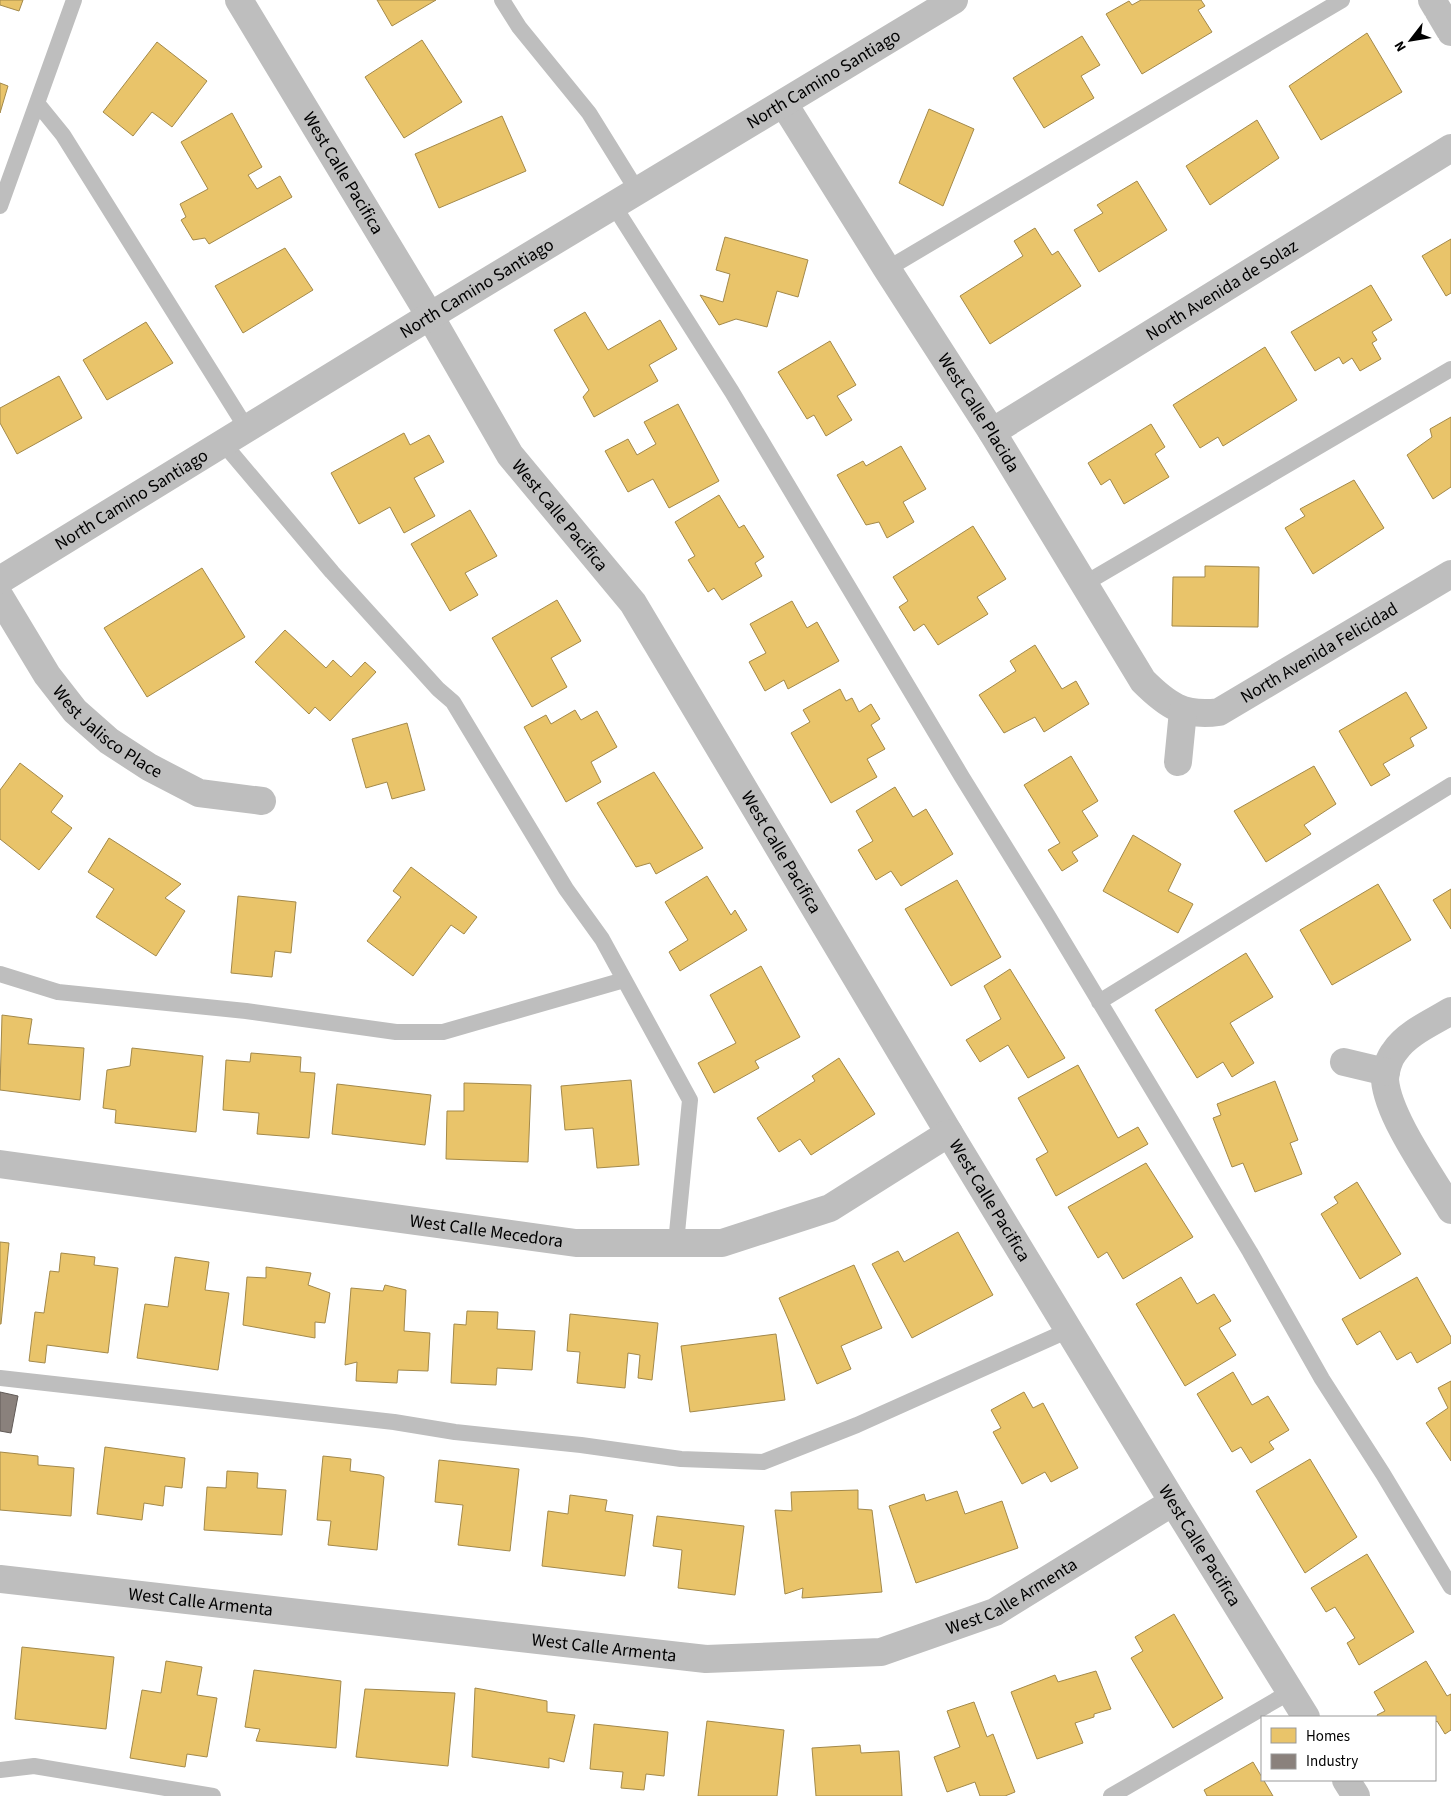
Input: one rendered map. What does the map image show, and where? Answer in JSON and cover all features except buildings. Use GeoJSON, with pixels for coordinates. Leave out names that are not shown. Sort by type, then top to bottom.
{"type":"FeatureCollection","features":[{"type":"Feature","properties":{"kind":"street","name":"West Calle Pacifica"},"geometry":{"type":"LineString","coordinates":[[239,0],[430,316],[510,455],[633,603],[949,1133],[1305,1716]]}},
{"type":"Feature","properties":{"kind":"street","name":"North Camino Santiago"},"geometry":{"type":"LineString","coordinates":[[0,580],[430,316],[954,0]]}},
{"type":"Feature","properties":{"kind":"street"},"geometry":{"type":"LineString","coordinates":[[1432,0],[1451,32]]}},
{"type":"Feature","properties":{"kind":"street","name":"West Calle Placida"},"geometry":{"type":"LineString","coordinates":[[784,104],[992,432],[1143,681],[1156,693],[1183,711]]}},
{"type":"Feature","properties":{"kind":"street","name":"North Avenida de Solaz"},"geometry":{"type":"LineString","coordinates":[[992,432],[1451,148]]}},
{"type":"Feature","properties":{"kind":"street","name":"North Avenida Felicidad"},"geometry":{"type":"LineString","coordinates":[[1183,711],[1204,714],[1219,712],[1451,574]]}},
{"type":"Feature","properties":{"kind":"street","name":"West Jalisco Place"},"geometry":{"type":"LineString","coordinates":[[0,597],[47,675],[75,711],[110,741],[149,767],[199,793],[262,801]]}},
{"type":"Feature","properties":{"kind":"street"},"geometry":{"type":"LineString","coordinates":[[1178,762],[1183,711]]}},
{"type":"Feature","properties":{"kind":"street"},"geometry":{"type":"LineString","coordinates":[[1451,1011],[1404,1041],[1388,1063],[1386,1075],[1387,1093],[1402,1128],[1451,1210]]}},
{"type":"Feature","properties":{"kind":"street"},"geometry":{"type":"LineString","coordinates":[[1344,1062],[1386,1075]]}},
{"type":"Feature","properties":{"kind":"street","name":"West Calle Mecedora"},"geometry":{"type":"LineString","coordinates":[[0,1164],[576,1242],[722,1243],[830,1208],[949,1133]]}},
{"type":"Feature","properties":{"kind":"street","name":"West Calle Armenta"},"geometry":{"type":"LineString","coordinates":[[0,1579],[706,1659],[881,1652],[995,1612],[1173,1502]]}},
{"type":"Feature","properties":{"kind":"street"},"geometry":{"type":"LineString","coordinates":[[1347,1781],[1356,1796]]}},
{"type":"Feature","properties":{"kind":"lane"},"geometry":{"type":"LineString","coordinates":[[0,206],[74,0]]}},
{"type":"Feature","properties":{"kind":"lane"},"geometry":{"type":"LineString","coordinates":[[502,0],[518,27],[589,113],[638,192]]}},
{"type":"Feature","properties":{"kind":"lane"},"geometry":{"type":"LineString","coordinates":[[887,269],[1342,0]]}},
{"type":"Feature","properties":{"kind":"lane"},"geometry":{"type":"LineString","coordinates":[[37,103],[63,134],[247,429]]}},
{"type":"Feature","properties":{"kind":"lane"},"geometry":{"type":"LineString","coordinates":[[614,206],[732,392],[962,777],[1250,1252],[1322,1379],[1383,1474],[1451,1587]]}},
{"type":"Feature","properties":{"kind":"lane"},"geometry":{"type":"LineString","coordinates":[[1084,584],[1451,369]]}},
{"type":"Feature","properties":{"kind":"lane"},"geometry":{"type":"LineString","coordinates":[[223,443],[332,572],[452,702],[566,889],[602,939],[690,1100],[676,1243]]}},
{"type":"Feature","properties":{"kind":"lane"},"geometry":{"type":"LineString","coordinates":[[1099,1002],[1451,785]]}},
{"type":"Feature","properties":{"kind":"lane"},"geometry":{"type":"LineString","coordinates":[[0,974],[58,992],[246,1010],[396,1032],[444,1032],[624,980]]}},
{"type":"Feature","properties":{"kind":"lane"},"geometry":{"type":"LineString","coordinates":[[0,1378],[394,1422],[455,1432],[581,1445],[681,1459],[763,1462],[857,1425],[1069,1330]]}},
{"type":"Feature","properties":{"kind":"lane"},"geometry":{"type":"LineString","coordinates":[[1111,1796],[1290,1692]]}},
{"type":"Feature","properties":{"kind":"lane"},"geometry":{"type":"LineString","coordinates":[[0,1770],[34,1766],[213,1796]]}}]}
